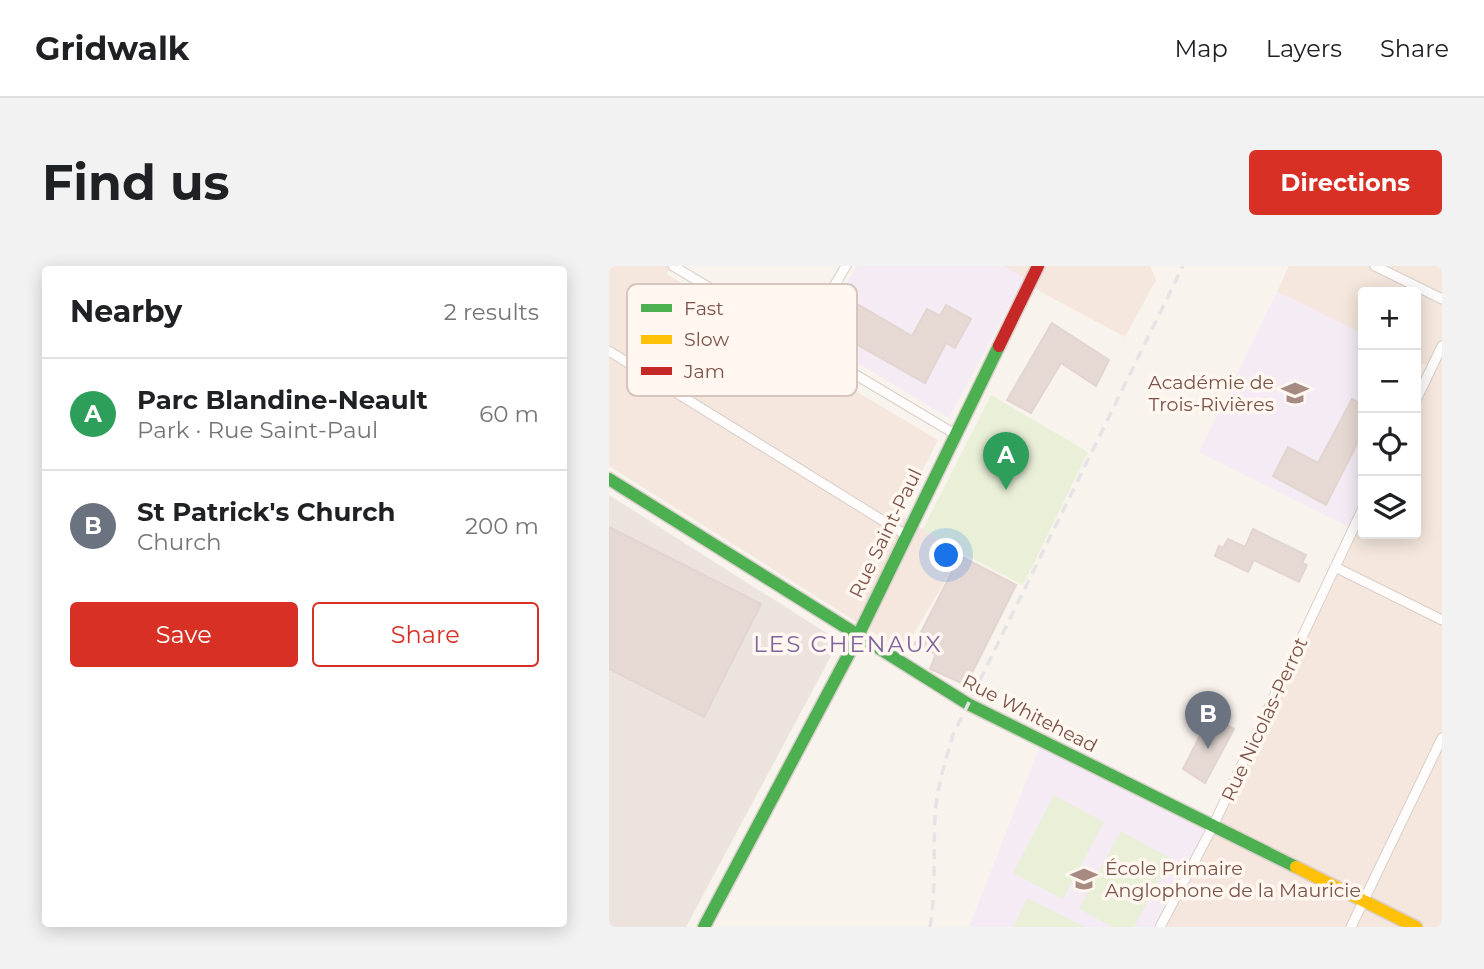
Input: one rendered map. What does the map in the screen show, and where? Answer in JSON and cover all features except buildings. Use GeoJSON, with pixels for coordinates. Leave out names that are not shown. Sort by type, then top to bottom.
{"type":"FeatureCollection","features":[{"type":"Feature","properties":{"kind":"street"},"geometry":{"type":"LineString","coordinates":[[835,284],[846,266]]}},
{"type":"Feature","properties":{"kind":"street","name":"Rue Saint-Paul"},"geometry":{"type":"LineString","coordinates":[[704,927],[857,635],[1038,266]]}},
{"type":"Feature","properties":{"kind":"street"},"geometry":{"type":"LineString","coordinates":[[1375,266],[1442,299]]}},
{"type":"Feature","properties":{"kind":"street"},"geometry":{"type":"LineString","coordinates":[[679,268],[704,284]]}},
{"type":"Feature","properties":{"kind":"street"},"geometry":{"type":"LineString","coordinates":[[1421,390],[1442,346]]}},
{"type":"Feature","properties":{"kind":"street"},"geometry":{"type":"LineString","coordinates":[[609,351],[627,362]]}},
{"type":"Feature","properties":{"kind":"street"},"geometry":{"type":"LineString","coordinates":[[857,375],[955,434]]}},
{"type":"Feature","properties":{"kind":"street"},"geometry":{"type":"LineString","coordinates":[[683,396],[906,534]]}},
{"type":"Feature","properties":{"kind":"street","name":"Rue Whitehead"},"geometry":{"type":"LineString","coordinates":[[609,479],[968,704],[1416,927]]}},
{"type":"Feature","properties":{"kind":"street","name":"Rue Nicolas-Perrot"},"geometry":{"type":"LineString","coordinates":[[1160,927],[1213,826],[1358,519]]}},
{"type":"Feature","properties":{"kind":"street"},"geometry":{"type":"LineString","coordinates":[[1335,567],[1442,620]]}},
{"type":"Feature","properties":{"kind":"street"},"geometry":{"type":"LineString","coordinates":[[1351,927],[1442,738]]}},
{"type":"Feature","properties":{"kind":"shaded area"},"geometry":{"type":"Polygon","coordinates":[[[609,266],[671,266],[667,274],[683,284],[627,284],[627,396],[857,396],[857,392],[938,440],[900,515],[962,553],[903,651],[609,466],[609,266]]]}},
{"type":"Feature","properties":{"kind":"shaded area"},"geometry":{"type":"Polygon","coordinates":[[[857,266],[1003,266],[1024,278],[949,418],[857,362],[857,284],[846,284],[857,266]]]}},
{"type":"Feature","properties":{"kind":"shaded area"},"geometry":{"type":"Polygon","coordinates":[[[1003,266],[1150,266],[1156,280],[1125,337],[1041,292],[1003,266]]]}},
{"type":"Feature","properties":{"kind":"shaded area"},"geometry":{"type":"Polygon","coordinates":[[[1289,266],[1442,266],[1442,927],[1162,927],[1358,523],[1358,539],[1421,539],[1421,385],[1429,367],[1421,363],[1421,287],[1358,287],[1358,332],[1277,292],[1289,266]]]}},
{"type":"Feature","properties":{"kind":"shaded area","name":"Académie de Trois-Rivières"},"geometry":{"type":"Polygon","coordinates":[[[1277,292],[1358,332],[1358,513],[1351,528],[1199,452],[1277,292]]]}},
{"type":"Feature","properties":{"kind":"shaded area"},"geometry":{"type":"Polygon","coordinates":[[[609,495],[839,641],[686,927],[609,927],[609,495]]]}},
{"type":"Feature","properties":{"kind":"shaded area","name":"École Primaire Anglophone de la Mauricie"},"geometry":{"type":"Polygon","coordinates":[[[1040,746],[1206,831],[1156,927],[969,927],[1040,746]]]}},
{"type":"Feature","properties":{"kind":"green space"},"geometry":{"type":"Polygon","coordinates":[[[991,395],[1088,452],[1023,585],[923,529],[991,395]]]}},
{"type":"Feature","properties":{"kind":"green space"},"geometry":{"type":"Polygon","coordinates":[[[1054,795],[1104,822],[1063,899],[1013,873],[1054,795]]]}},
{"type":"Feature","properties":{"kind":"green space"},"geometry":{"type":"Polygon","coordinates":[[[1121,831],[1170,858],[1134,927],[1113,927],[1079,909],[1121,831]]]}},
{"type":"Feature","properties":{"kind":"green space"},"geometry":{"type":"Polygon","coordinates":[[[1027,898],[1085,927],[1013,927],[1027,898]]]}},
{"type":"Feature","properties":{"kind":"railway"},"geometry":{"type":"LineString","coordinates":[[930,927],[936,805],[953,735],[1183,266]]}},
{"type":"Feature","properties":{"kind":"traffic: fast"},"geometry":{"type":"LineString","coordinates":[[704,927],[852,648],[999,346]]}},
{"type":"Feature","properties":{"kind":"traffic: fast"},"geometry":{"type":"LineString","coordinates":[[609,479],[968,704],[1296,867]]}},
{"type":"Feature","properties":{"kind":"traffic: slow"},"geometry":{"type":"LineString","coordinates":[[1296,867],[1416,927]]}},
{"type":"Feature","properties":{"kind":"traffic: jam"},"geometry":{"type":"LineString","coordinates":[[999,346],[1038,266]]}},
{"type":"Feature","properties":{"kind":"place","name":"Académie de Trois-Rivières"},"geometry":{"type":"Point","coordinates":[1295,393]}},
{"type":"Feature","properties":{"kind":"place","name":"Parc Blandine-Neault"},"geometry":{"type":"Point","coordinates":[1006,490]}},
{"type":"Feature","properties":{"kind":"place","name":"St Patrick's Church"},"geometry":{"type":"Point","coordinates":[1208,749]}},
{"type":"Feature","properties":{"kind":"place","name":"École Primaire Anglophone de la Mauricie"},"geometry":{"type":"Point","coordinates":[1084,879]}},
{"type":"Feature","properties":{"kind":"district","name":"LES CHENAUX"},"geometry":{"type":"Point","coordinates":[848,644]}}]}
